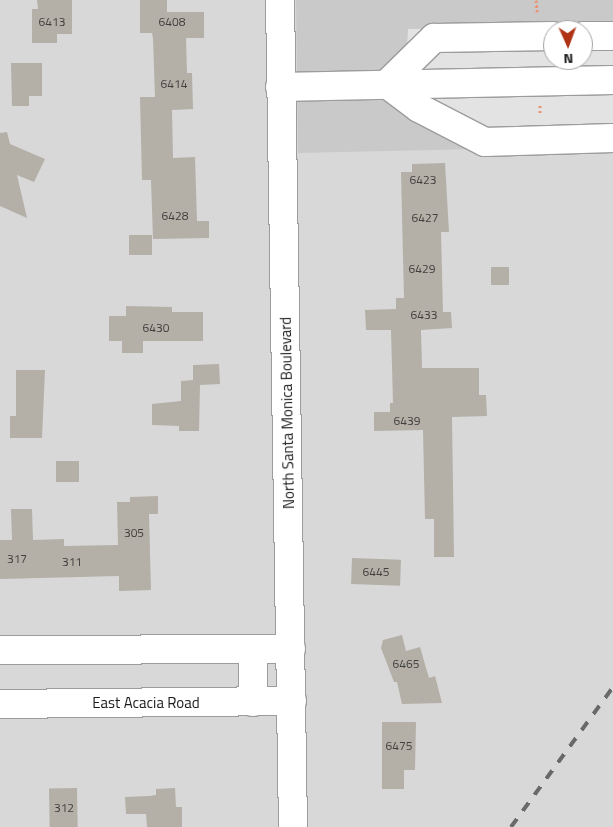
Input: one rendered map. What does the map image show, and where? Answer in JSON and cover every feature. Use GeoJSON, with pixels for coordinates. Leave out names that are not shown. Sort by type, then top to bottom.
{"type":"FeatureCollection","features":[{"type":"Feature","properties":{"kind":"street","name":"North Santa Monica Boulevard"},"geometry":{"type":"LineString","coordinates":[[280,0],[293,827]]}},
{"type":"Feature","properties":{"kind":"street"},"geometry":{"type":"LineString","coordinates":[[387,84],[434,38],[543,36]]}},
{"type":"Feature","properties":{"kind":"street"},"geometry":{"type":"LineString","coordinates":[[593,36],[613,36]]}},
{"type":"Feature","properties":{"kind":"street"},"geometry":{"type":"LineString","coordinates":[[280,88],[613,80]]}},
{"type":"Feature","properties":{"kind":"street"},"geometry":{"type":"LineString","coordinates":[[387,84],[419,108],[485,142],[613,138]]}},
{"type":"Feature","properties":{"kind":"street"},"geometry":{"type":"LineString","coordinates":[[0,650],[291,649]]}},
{"type":"Feature","properties":{"kind":"street"},"geometry":{"type":"LineString","coordinates":[[252,702],[253,650]]}},
{"type":"Feature","properties":{"kind":"street","name":"East Acacia Road"},"geometry":{"type":"LineString","coordinates":[[0,704],[292,702]]}},
{"type":"Feature","properties":{"kind":"shaded area"},"geometry":{"type":"Polygon","coordinates":[[[0,0],[613,0],[613,827],[0,827],[0,0]]]}},
{"type":"Feature","properties":{"kind":"shaded area"},"geometry":{"type":"Polygon","coordinates":[[[296,0],[613,0],[613,146],[298,153],[296,0]]]}},
{"type":"Feature","properties":{"kind":"shaded area"},"geometry":{"type":"Polygon","coordinates":[[[593,26],[613,26],[613,146],[537,146],[404,109],[408,29],[543,27],[543,70],[593,70],[593,26]]]}},
{"type":"Feature","properties":{"kind":"building"},"geometry":{"type":"Polygon","coordinates":[[[37,0],[72,0],[72,34],[57,34],[57,43],[32,43],[32,9],[38,9],[37,0]]]}},
{"type":"Feature","properties":{"kind":"building"},"geometry":{"type":"Polygon","coordinates":[[[140,0],[167,0],[167,12],[204,12],[204,38],[186,38],[187,73],[192,73],[193,109],[172,110],[173,158],[195,157],[197,221],[209,221],[209,238],[153,239],[151,180],[142,180],[140,97],[155,97],[153,38],[152,33],[140,33],[140,0]]]}},
{"type":"Feature","properties":{"kind":"building"},"geometry":{"type":"Polygon","coordinates":[[[11,63],[42,63],[42,96],[29,96],[29,106],[12,106],[11,63]]]}},
{"type":"Feature","properties":{"kind":"building"},"geometry":{"type":"Polygon","coordinates":[[[7,132],[10,144],[45,159],[34,182],[17,175],[27,218],[0,206],[0,133],[7,132]]]}},
{"type":"Feature","properties":{"kind":"building"},"geometry":{"type":"Polygon","coordinates":[[[445,163],[449,232],[441,232],[443,312],[451,312],[452,328],[421,330],[422,368],[479,368],[479,395],[486,395],[487,416],[452,417],[454,557],[434,557],[434,519],[425,519],[423,430],[374,431],[374,412],[390,412],[390,403],[393,403],[391,330],[366,330],[365,310],[396,309],[396,298],[404,298],[401,172],[412,172],[412,164],[445,163]]]}},
{"type":"Feature","properties":{"kind":"building"},"geometry":{"type":"Polygon","coordinates":[[[129,235],[152,235],[152,255],[129,255],[129,235]]]}},
{"type":"Feature","properties":{"kind":"building"},"geometry":{"type":"Polygon","coordinates":[[[491,267],[509,267],[509,285],[491,285],[491,267]]]}},
{"type":"Feature","properties":{"kind":"building"},"geometry":{"type":"Polygon","coordinates":[[[126,306],[172,307],[172,312],[203,312],[203,341],[143,341],[143,353],[122,353],[122,341],[109,341],[109,316],[126,316],[126,306]]]}},
{"type":"Feature","properties":{"kind":"building"},"geometry":{"type":"Polygon","coordinates":[[[219,364],[220,384],[200,385],[199,431],[179,431],[179,426],[152,425],[152,404],[181,401],[181,381],[193,380],[193,365],[219,364]]]}},
{"type":"Feature","properties":{"kind":"building"},"geometry":{"type":"Polygon","coordinates":[[[16,370],[45,370],[42,438],[10,438],[10,416],[16,416],[16,370]]]}},
{"type":"Feature","properties":{"kind":"building"},"geometry":{"type":"Polygon","coordinates":[[[56,461],[79,461],[79,482],[56,482],[56,461]]]}},
{"type":"Feature","properties":{"kind":"building"},"geometry":{"type":"Polygon","coordinates":[[[158,496],[158,514],[149,514],[151,590],[119,591],[119,576],[0,579],[0,540],[12,540],[11,509],[32,509],[33,540],[64,539],[64,546],[118,545],[117,502],[130,502],[130,497],[158,496]]]}},
{"type":"Feature","properties":{"kind":"building"},"geometry":{"type":"Polygon","coordinates":[[[352,558],[401,560],[400,586],[351,584],[352,558]]]}},
{"type":"Feature","properties":{"kind":"building"},"geometry":{"type":"Polygon","coordinates":[[[402,635],[406,651],[420,647],[429,678],[435,676],[442,703],[402,704],[397,682],[394,682],[381,648],[383,640],[402,635]]]}},
{"type":"Feature","properties":{"kind":"building"},"geometry":{"type":"Polygon","coordinates":[[[382,722],[416,722],[415,770],[404,770],[404,789],[382,789],[382,722]]]}},
{"type":"Feature","properties":{"kind":"building"},"geometry":{"type":"Polygon","coordinates":[[[49,788],[77,788],[78,827],[50,827],[49,788]]]}},
{"type":"Feature","properties":{"kind":"building"},"geometry":{"type":"Polygon","coordinates":[[[175,788],[176,807],[182,807],[182,827],[147,827],[146,814],[126,814],[125,797],[156,795],[156,789],[175,788]]]}},
{"type":"Feature","properties":{"kind":"railway"},"geometry":{"type":"LineString","coordinates":[[511,827],[613,687]]}}]}
